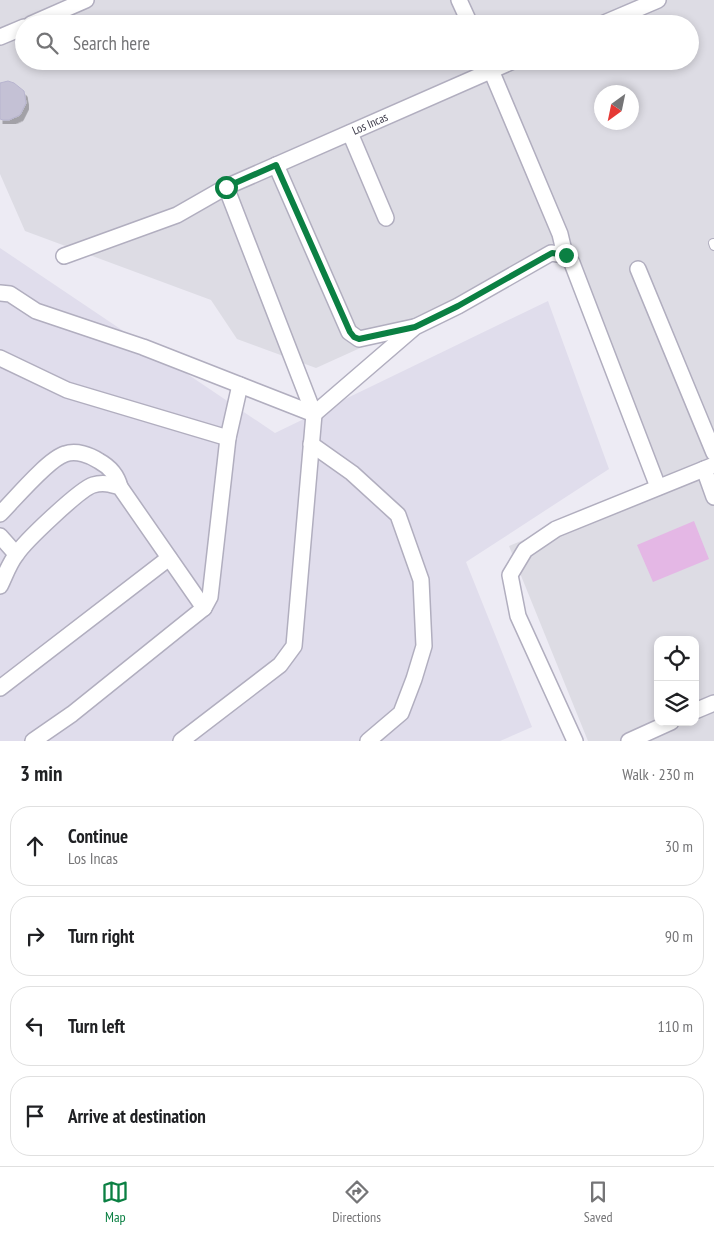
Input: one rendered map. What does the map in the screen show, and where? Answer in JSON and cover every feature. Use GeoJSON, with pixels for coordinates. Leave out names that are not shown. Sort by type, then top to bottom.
{"type":"FeatureCollection","features":[{"type":"Feature","properties":{"kind":"street"},"geometry":{"type":"LineString","coordinates":[[52,15],[86,0]]}},
{"type":"Feature","properties":{"kind":"street"},"geometry":{"type":"LineString","coordinates":[[459,0],[466,15]]}},
{"type":"Feature","properties":{"kind":"street"},"geometry":{"type":"LineString","coordinates":[[623,15],[658,0]]}},
{"type":"Feature","properties":{"kind":"street"},"geometry":{"type":"LineString","coordinates":[[0,37],[15,31]]}},
{"type":"Feature","properties":{"kind":"street","name":"Los Incas"},"geometry":{"type":"LineString","coordinates":[[64,256],[177,215],[226,187],[350,132],[481,70]]}},
{"type":"Feature","properties":{"kind":"street"},"geometry":{"type":"LineString","coordinates":[[491,70],[560,234],[566,255],[572,263],[658,487]]}},
{"type":"Feature","properties":{"kind":"street"},"geometry":{"type":"LineString","coordinates":[[350,132],[386,218]]}},
{"type":"Feature","properties":{"kind":"street"},"geometry":{"type":"LineString","coordinates":[[276,165],[350,332],[359,339],[415,327],[458,306],[552,253],[566,255]]}},
{"type":"Feature","properties":{"kind":"street"},"geometry":{"type":"LineString","coordinates":[[181,741],[280,665],[294,646],[314,414],[226,187]]}},
{"type":"Feature","properties":{"kind":"street"},"geometry":{"type":"LineString","coordinates":[[638,269],[714,453]]}},
{"type":"Feature","properties":{"kind":"street"},"geometry":{"type":"LineString","coordinates":[[0,293],[10,294],[36,311],[143,348],[314,414]]}},
{"type":"Feature","properties":{"kind":"street"},"geometry":{"type":"LineString","coordinates":[[314,414],[415,327]]}},
{"type":"Feature","properties":{"kind":"street"},"geometry":{"type":"LineString","coordinates":[[0,358],[66,390],[228,438]]}},
{"type":"Feature","properties":{"kind":"street"},"geometry":{"type":"LineString","coordinates":[[33,741],[72,714],[204,608],[210,597],[228,438],[240,385]]}},
{"type":"Feature","properties":{"kind":"street"},"geometry":{"type":"LineString","coordinates":[[311,444],[352,473],[398,515],[421,580],[424,646],[414,679],[401,713],[368,741]]}},
{"type":"Feature","properties":{"kind":"street"},"geometry":{"type":"LineString","coordinates":[[0,514],[29,483],[55,460],[65,454],[76,452],[94,458],[106,465],[118,478],[120,487],[204,608]]}},
{"type":"Feature","properties":{"kind":"street"},"geometry":{"type":"LineString","coordinates":[[575,741],[518,616],[510,575],[525,550],[556,528],[709,467],[714,497]]}},
{"type":"Feature","properties":{"kind":"street"},"geometry":{"type":"LineString","coordinates":[[0,586],[16,554],[79,492],[92,485],[104,482],[120,487]]}},
{"type":"Feature","properties":{"kind":"street"},"geometry":{"type":"LineString","coordinates":[[0,536],[16,554]]}},
{"type":"Feature","properties":{"kind":"street"},"geometry":{"type":"LineString","coordinates":[[0,688],[169,558]]}},
{"type":"Feature","properties":{"kind":"street"},"geometry":{"type":"LineString","coordinates":[[699,709],[714,703]]}},
{"type":"Feature","properties":{"kind":"street"},"geometry":{"type":"LineString","coordinates":[[629,741],[662,726]]}},
{"type":"Feature","properties":{"kind":"shaded area"},"geometry":{"type":"Polygon","coordinates":[[[0,0],[714,0],[714,741],[588,741],[509,546],[662,482],[570,253],[316,368],[237,339],[211,300],[25,231],[0,174],[0,0]]]}},
{"type":"Feature","properties":{"kind":"shaded area"},"geometry":{"type":"Polygon","coordinates":[[[0,248],[275,433],[548,301],[609,469],[466,562],[532,727],[500,741],[0,741],[0,248]]]}},
{"type":"Feature","properties":{"kind":"shaded area"},"geometry":{"type":"Polygon","coordinates":[[[694,521],[709,559],[653,582],[637,545],[694,521]]]}},
{"type":"Feature","properties":{"kind":"building"},"geometry":{"type":"Polygon","coordinates":[[[8,81],[24,91],[26,103],[20,115],[9,120],[3,120],[0,119],[0,83],[8,81]]]}},
{"type":"Feature","properties":{"kind":"route"},"geometry":{"type":"LineString","coordinates":[[226,187],[276,165],[350,332],[359,339],[415,327],[458,306],[552,253],[566,255]]}}]}
